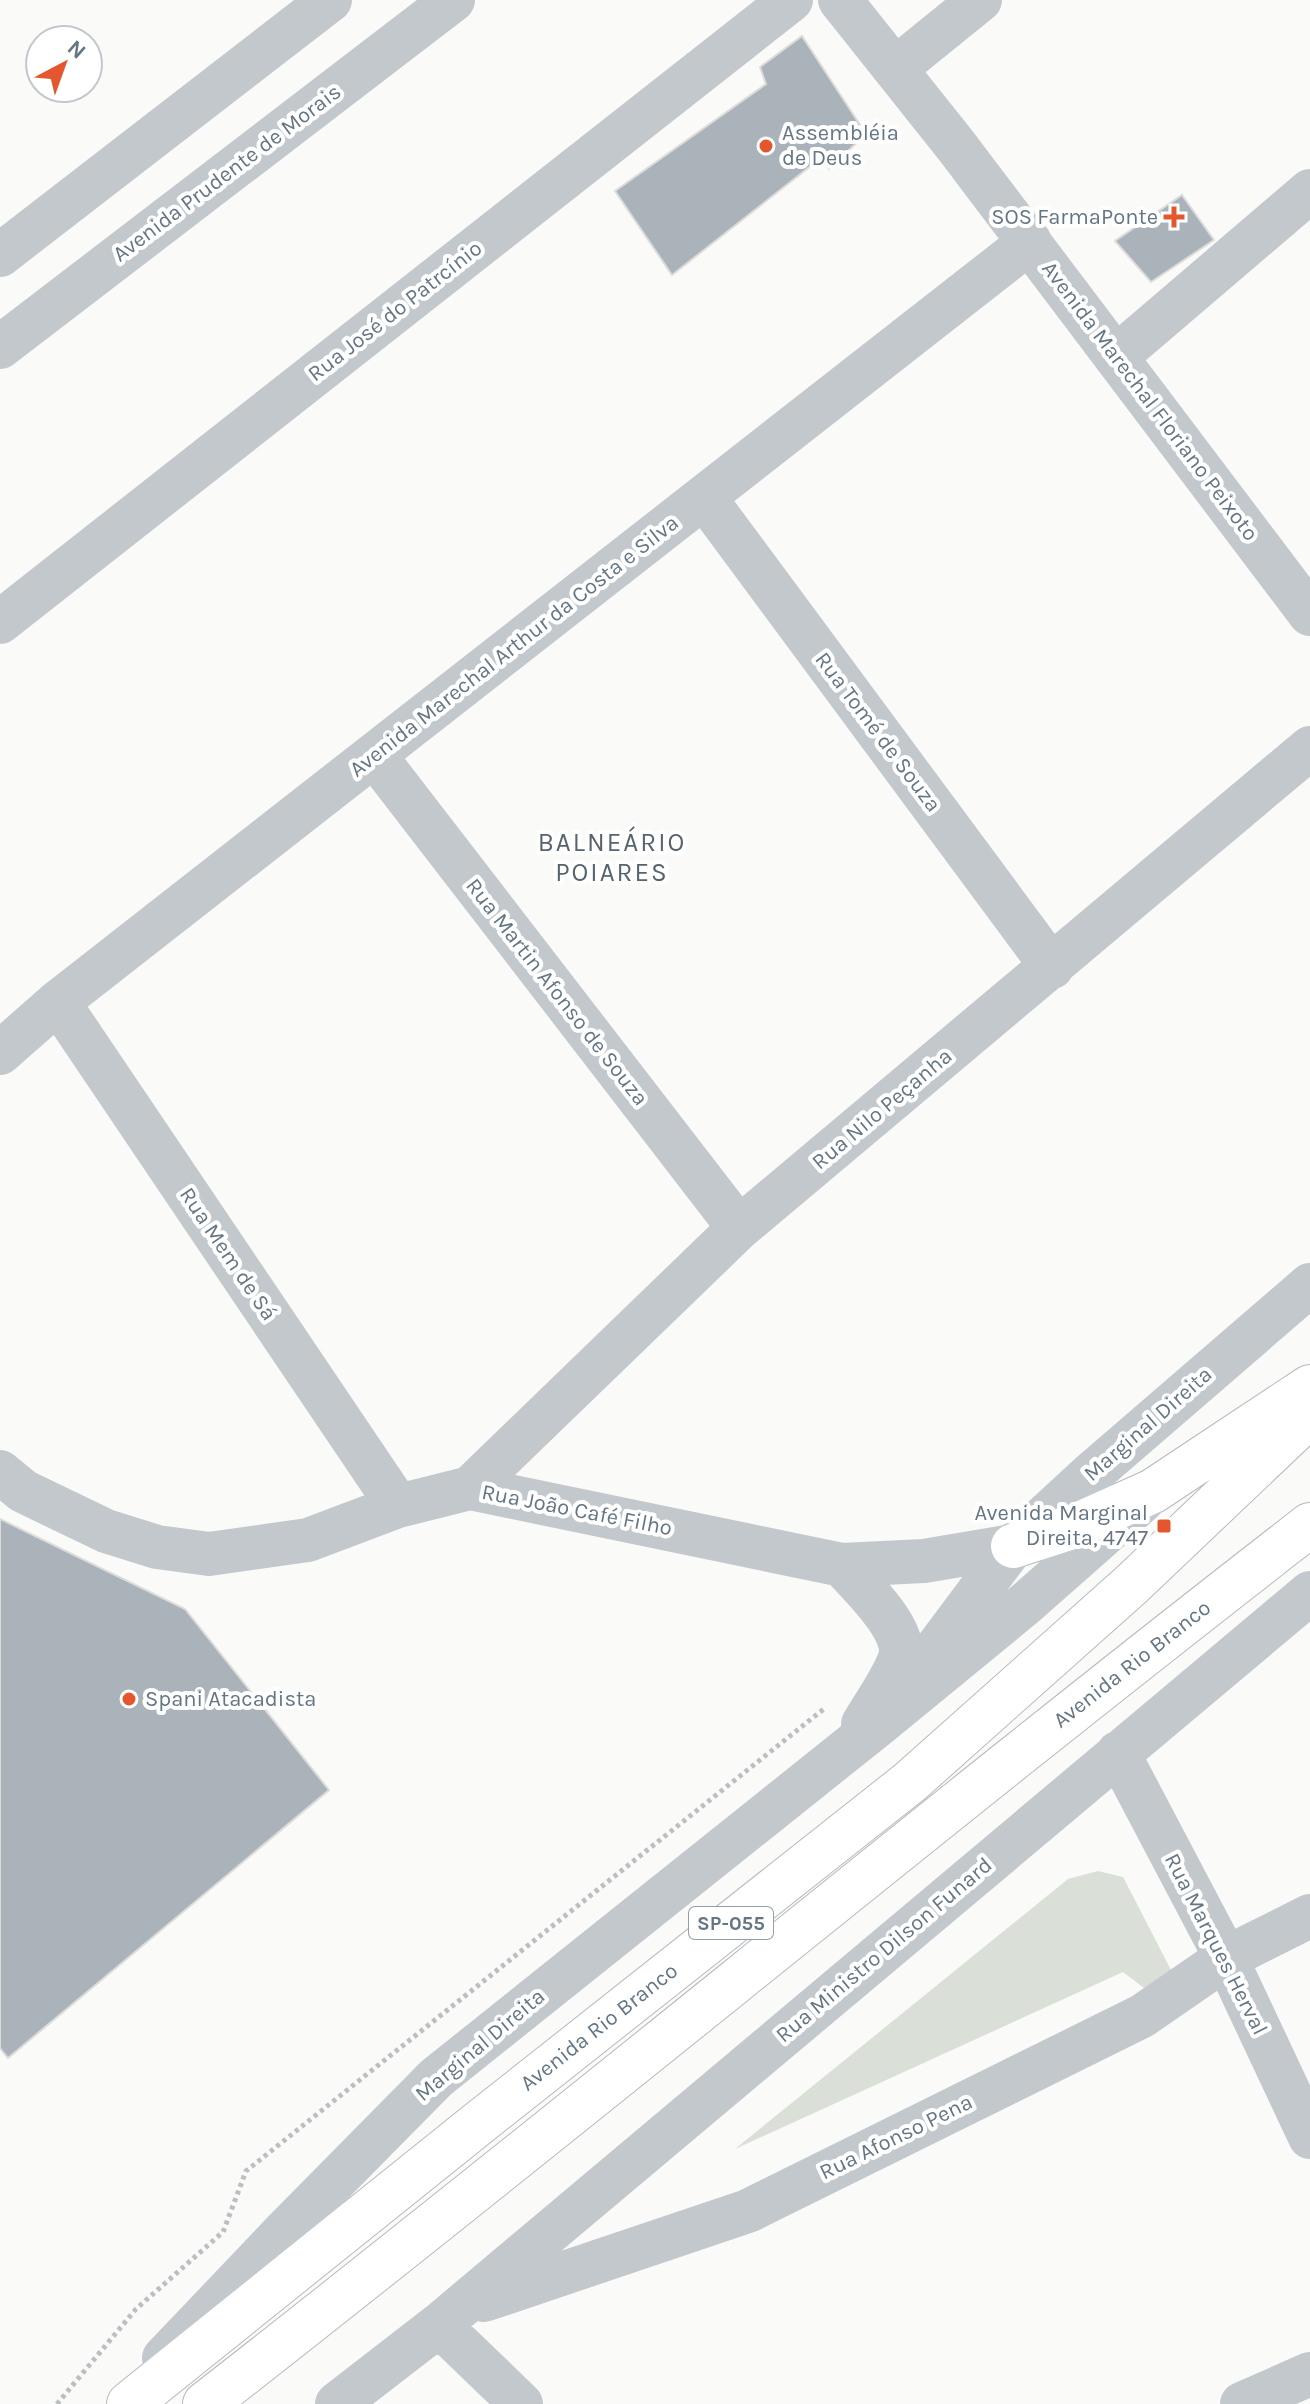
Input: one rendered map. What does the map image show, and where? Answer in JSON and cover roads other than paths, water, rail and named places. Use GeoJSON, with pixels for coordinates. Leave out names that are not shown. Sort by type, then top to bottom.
{"type":"FeatureCollection","features":[{"type":"Feature","properties":{"kind":"main road"},"geometry":{"type":"LineString","coordinates":[[1013,1546],[1075,1526],[1153,1491],[1310,1387]]}},
{"type":"Feature","properties":{"kind":"main road","name":"Avenida Rio Branco"},"geometry":{"type":"LineString","coordinates":[[129,2404],[910,1782],[1131,1585],[1310,1415]]}},
{"type":"Feature","properties":{"kind":"main road","name":"Avenida Rio Branco"},"geometry":{"type":"LineString","coordinates":[[205,2404],[564,2121],[845,1891],[1310,1525]]}},
{"type":"Feature","properties":{"kind":"street"},"geometry":{"type":"LineString","coordinates":[[0,255],[330,0]]}},
{"type":"Feature","properties":{"kind":"street","name":"Avenida Prudente de Morais"},"geometry":{"type":"LineString","coordinates":[[0,347],[453,0]]}},
{"type":"Feature","properties":{"kind":"street","name":"Rua José do Patrcínio"},"geometry":{"type":"LineString","coordinates":[[0,622],[791,0]]}},
{"type":"Feature","properties":{"kind":"street","name":"Avenida Marechal Floriano Peixoto"},"geometry":{"type":"LineString","coordinates":[[840,0],[1030,242],[1310,614]]}},
{"type":"Feature","properties":{"kind":"street"},"geometry":{"type":"LineString","coordinates":[[896,68],[980,0]]}},
{"type":"Feature","properties":{"kind":"street"},"geometry":{"type":"LineString","coordinates":[[1117,356],[1310,191]]}},
{"type":"Feature","properties":{"kind":"street","name":"Avenida Marechal Arthur da Costa e Silva"},"geometry":{"type":"LineString","coordinates":[[0,1053],[58,1002],[1030,242]]}},
{"type":"Feature","properties":{"kind":"street","name":"Rua Tomé de Souza"},"geometry":{"type":"LineString","coordinates":[[704,497],[1052,967]]}},
{"type":"Feature","properties":{"kind":"street","name":"Rua Nilo Peçanha"},"geometry":{"type":"LineString","coordinates":[[470,1488],[739,1228],[1310,748]]}},
{"type":"Feature","properties":{"kind":"street","name":"Rua Martin Afonso de Souza"},"geometry":{"type":"LineString","coordinates":[[375,756],[739,1228]]}},
{"type":"Feature","properties":{"kind":"street","name":"Rua Mem de Sá"},"geometry":{"type":"LineString","coordinates":[[58,1002],[398,1506]]}},
{"type":"Feature","properties":{"kind":"street","name":"Marginal Direita"},"geometry":{"type":"LineString","coordinates":[[865,1735],[1013,1546],[1090,1475],[1310,1285]]}},
{"type":"Feature","properties":{"kind":"street","name":"Rua João Café Filho"},"geometry":{"type":"LineString","coordinates":[[0,1472],[23,1491],[106,1531],[157,1547],[209,1554],[308,1540],[398,1506],[470,1488],[842,1565],[924,1561],[1013,1546]]}},
{"type":"Feature","properties":{"kind":"street","name":"Marginal Direita"},"geometry":{"type":"LineString","coordinates":[[114,2404],[174,2348],[436,2078],[1024,1605],[1153,1491]]}},
{"type":"Feature","properties":{"kind":"street"},"geometry":{"type":"LineString","coordinates":[[842,1565],[873,1600],[900,1640],[901,1656],[865,1735]]}},
{"type":"Feature","properties":{"kind":"street","name":"Rua Ministro Dilson Funard"},"geometry":{"type":"LineString","coordinates":[[337,2404],[449,2317],[1310,1593]]}},
{"type":"Feature","properties":{"kind":"street","name":"Rua Marques Herval"},"geometry":{"type":"LineString","coordinates":[[1118,1753],[1226,1958],[1310,2137]]}},
{"type":"Feature","properties":{"kind":"street","name":"Rua Afonso Pena"},"geometry":{"type":"LineString","coordinates":[[449,2317],[748,2211],[1142,2016],[1226,1958],[1310,1916]]}},
{"type":"Feature","properties":{"kind":"street"},"geometry":{"type":"LineString","coordinates":[[449,2317],[521,2404]]}},
{"type":"Feature","properties":{"kind":"street"},"geometry":{"type":"LineString","coordinates":[[1242,2404],[1310,2374]]}},
{"type":"Feature","properties":{"kind":"place","name":"Assembléia de Deus"},"geometry":{"type":"Point","coordinates":[766,146]}},
{"type":"Feature","properties":{"kind":"place","name":"SOS FarmaPonte"},"geometry":{"type":"Point","coordinates":[1174,217]}},
{"type":"Feature","properties":{"kind":"place","name":"Avenida Marginal Direita, 4747"},"geometry":{"type":"Point","coordinates":[1164,1526]}},
{"type":"Feature","properties":{"kind":"place","name":"Spani Atacadista"},"geometry":{"type":"Point","coordinates":[129,1699]}},
{"type":"Feature","properties":{"kind":"district","name":"BALNEÁRIO POIARES"},"geometry":{"type":"Point","coordinates":[612,857]}}]}
